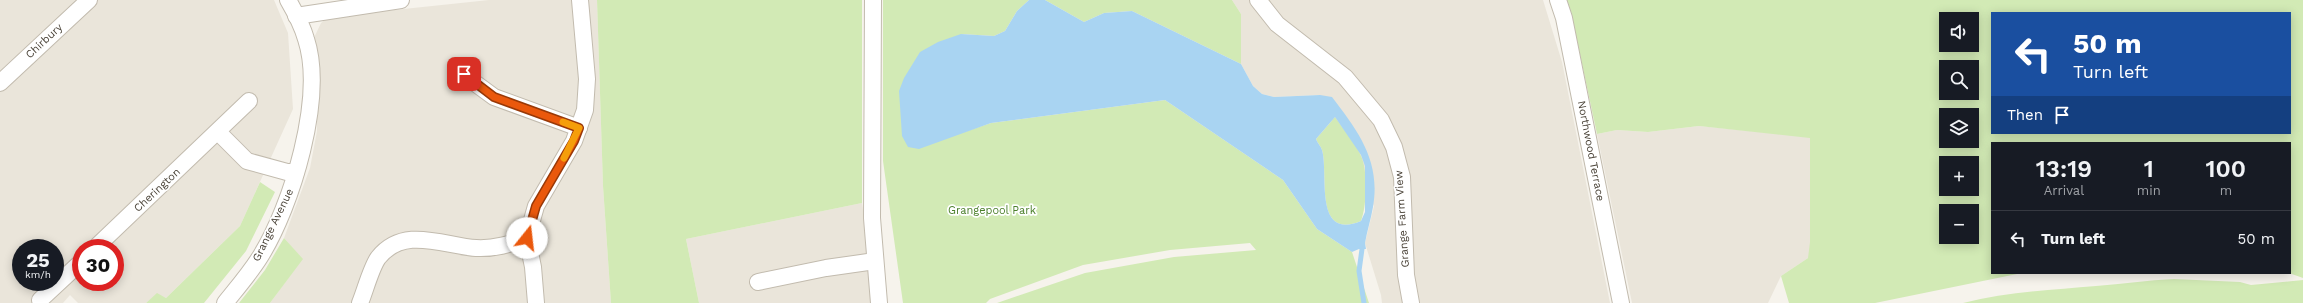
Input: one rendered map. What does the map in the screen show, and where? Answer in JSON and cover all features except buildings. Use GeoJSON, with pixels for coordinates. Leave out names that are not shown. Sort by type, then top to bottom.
{"type":"FeatureCollection","features":[{"type":"Feature","properties":{"kind":"street","name":"Chirbury"},"geometry":{"type":"LineString","coordinates":[[0,83],[89,0]]}},
{"type":"Feature","properties":{"kind":"street","name":"Grange Avenue"},"geometry":{"type":"LineString","coordinates":[[225,303],[260,256],[290,194],[305,142],[311,82],[306,40],[288,0]]}},
{"type":"Feature","properties":{"kind":"street"},"geometry":{"type":"LineString","coordinates":[[296,16],[401,0]]}},
{"type":"Feature","properties":{"kind":"street"},"geometry":{"type":"LineString","coordinates":[[536,303],[533,267],[527,238],[536,206],[574,141],[585,110],[587,79],[580,0]]}},
{"type":"Feature","properties":{"kind":"street"},"geometry":{"type":"LineString","coordinates":[[873,0],[872,218],[878,303]]}},
{"type":"Feature","properties":{"kind":"street","name":"Grange Farm View"},"geometry":{"type":"LineString","coordinates":[[1258,0],[1277,24],[1345,77],[1381,120],[1394,147],[1402,177],[1407,302]]}},
{"type":"Feature","properties":{"kind":"street","name":"Northwood Terrace"},"geometry":{"type":"LineString","coordinates":[[1558,0],[1564,18],[1621,303]]}},
{"type":"Feature","properties":{"kind":"street"},"geometry":{"type":"LineString","coordinates":[[464,74],[494,97],[579,128]]}},
{"type":"Feature","properties":{"kind":"street","name":"Cherington"},"geometry":{"type":"LineString","coordinates":[[105,239],[249,101]]}},
{"type":"Feature","properties":{"kind":"street"},"geometry":{"type":"LineString","coordinates":[[218,132],[247,161],[287,172],[296,172]]}},
{"type":"Feature","properties":{"kind":"street"},"geometry":{"type":"LineString","coordinates":[[360,303],[378,258],[388,249],[401,243],[424,238],[476,248],[501,248],[527,238]]}},
{"type":"Feature","properties":{"kind":"street"},"geometry":{"type":"LineString","coordinates":[[758,282],[826,268],[875,261]]}},
{"type":"Feature","properties":{"kind":"street"},"geometry":{"type":"LineString","coordinates":[[40,300],[72,270]]}},
{"type":"Feature","properties":{"kind":"shaded area"},"geometry":{"type":"Polygon","coordinates":[[[0,0],[274,0],[288,33],[293,109],[240,226],[166,298],[157,294],[146,303],[78,303],[70,295],[63,303],[0,303],[0,0]]]}},
{"type":"Feature","properties":{"kind":"shaded area"},"geometry":{"type":"Polygon","coordinates":[[[489,0],[597,0],[603,186],[611,303],[270,303],[302,259],[284,238],[310,168],[317,131],[317,87],[312,42],[321,23],[328,17],[489,0]]]}},
{"type":"Feature","properties":{"kind":"shaded area"},"geometry":{"type":"Polygon","coordinates":[[[1232,0],[1543,0],[1562,62],[1610,303],[1382,303],[1381,295],[1365,243],[1374,206],[1320,95],[1274,97],[1262,94],[1253,86],[1241,64],[1241,14],[1232,0]]]}},
{"type":"Feature","properties":{"kind":"shaded area"},"geometry":{"type":"Polygon","coordinates":[[[1699,126],[1991,155],[1991,158],[1979,191],[1979,156],[1939,156],[1939,196],[1977,196],[1974,204],[1939,204],[1939,213],[1808,258],[1781,276],[1768,303],[1632,303],[1597,134],[1617,130],[1648,132],[1699,126]]]}},
{"type":"Feature","properties":{"kind":"shaded area"},"geometry":{"type":"Polygon","coordinates":[[[862,203],[877,303],[699,303],[686,239],[862,203]]]}},
{"type":"Feature","properties":{"kind":"green space"},"geometry":{"type":"Polygon","coordinates":[[[597,0],[862,0],[862,203],[686,239],[699,303],[611,303],[603,186],[597,0]]]}},
{"type":"Feature","properties":{"kind":"green space","name":"Grangepool Park"},"geometry":{"type":"Polygon","coordinates":[[[883,0],[1029,0],[1017,11],[1005,31],[994,36],[961,34],[961,133],[991,123],[1165,100],[1283,180],[1317,229],[1352,252],[1369,303],[997,303],[1085,273],[1174,257],[1256,250],[1250,243],[1170,250],[1083,265],[990,299],[986,303],[903,303],[883,161],[883,0]]]}},
{"type":"Feature","properties":{"kind":"green space"},"geometry":{"type":"Polygon","coordinates":[[[1045,0],[1232,0],[1241,14],[1241,64],[1132,11],[1104,13],[1084,22],[1045,0]]]}},
{"type":"Feature","properties":{"kind":"green space"},"geometry":{"type":"Polygon","coordinates":[[[1566,0],[2303,0],[2303,278],[2291,274],[2291,142],[1991,142],[1991,274],[2017,274],[1875,303],[1789,303],[1781,276],[1808,258],[1810,242],[1810,138],[1699,126],[1648,132],[1617,130],[1597,134],[1575,31],[1566,0]]]}},
{"type":"Feature","properties":{"kind":"green space"},"geometry":{"type":"Polygon","coordinates":[[[1335,117],[1361,156],[1366,179],[1365,207],[1361,221],[1346,225],[1336,222],[1329,214],[1326,202],[1324,161],[1322,150],[1316,139],[1335,117]]]}},
{"type":"Feature","properties":{"kind":"green space"},"geometry":{"type":"Polygon","coordinates":[[[260,182],[275,192],[246,251],[204,303],[146,303],[157,293],[166,298],[240,226],[260,182]]]}},
{"type":"Feature","properties":{"kind":"green space"},"geometry":{"type":"Polygon","coordinates":[[[284,238],[303,259],[270,303],[239,303],[265,270],[284,238]]]}},
{"type":"Feature","properties":{"kind":"green space"},"geometry":{"type":"Polygon","coordinates":[[[2174,279],[2240,282],[2251,285],[2303,280],[2303,303],[1963,303],[1996,296],[2029,292],[2174,279]]]}},
{"type":"Feature","properties":{"kind":"water"},"geometry":{"type":"Polygon","coordinates":[[[1029,0],[1045,0],[1084,22],[1104,13],[1132,11],[1241,64],[1253,86],[1262,94],[1274,97],[1320,95],[1332,97],[1359,135],[1374,175],[1375,190],[1365,243],[1366,249],[1359,249],[1352,252],[1317,229],[1283,180],[1165,100],[991,123],[919,149],[908,147],[902,136],[899,91],[904,78],[920,52],[938,42],[961,34],[994,36],[1005,31],[1017,11],[1029,0]],[[1335,117],[1316,139],[1322,150],[1324,160],[1326,202],[1329,213],[1336,222],[1346,225],[1361,221],[1365,212],[1365,166],[1361,155],[1335,117]]]}},
{"type":"Feature","properties":{"kind":"waterway"},"geometry":{"type":"LineString","coordinates":[[1362,249],[1359,271],[1364,303]]}},
{"type":"Feature","properties":{"kind":"slow traffic"},"geometry":{"type":"LineString","coordinates":[[563,122],[579,128],[574,141],[564,158]]}},
{"type":"Feature","properties":{"kind":"route"},"geometry":{"type":"LineString","coordinates":[[464,74],[494,97],[579,128],[574,141],[536,206],[527,238]]}}]}
